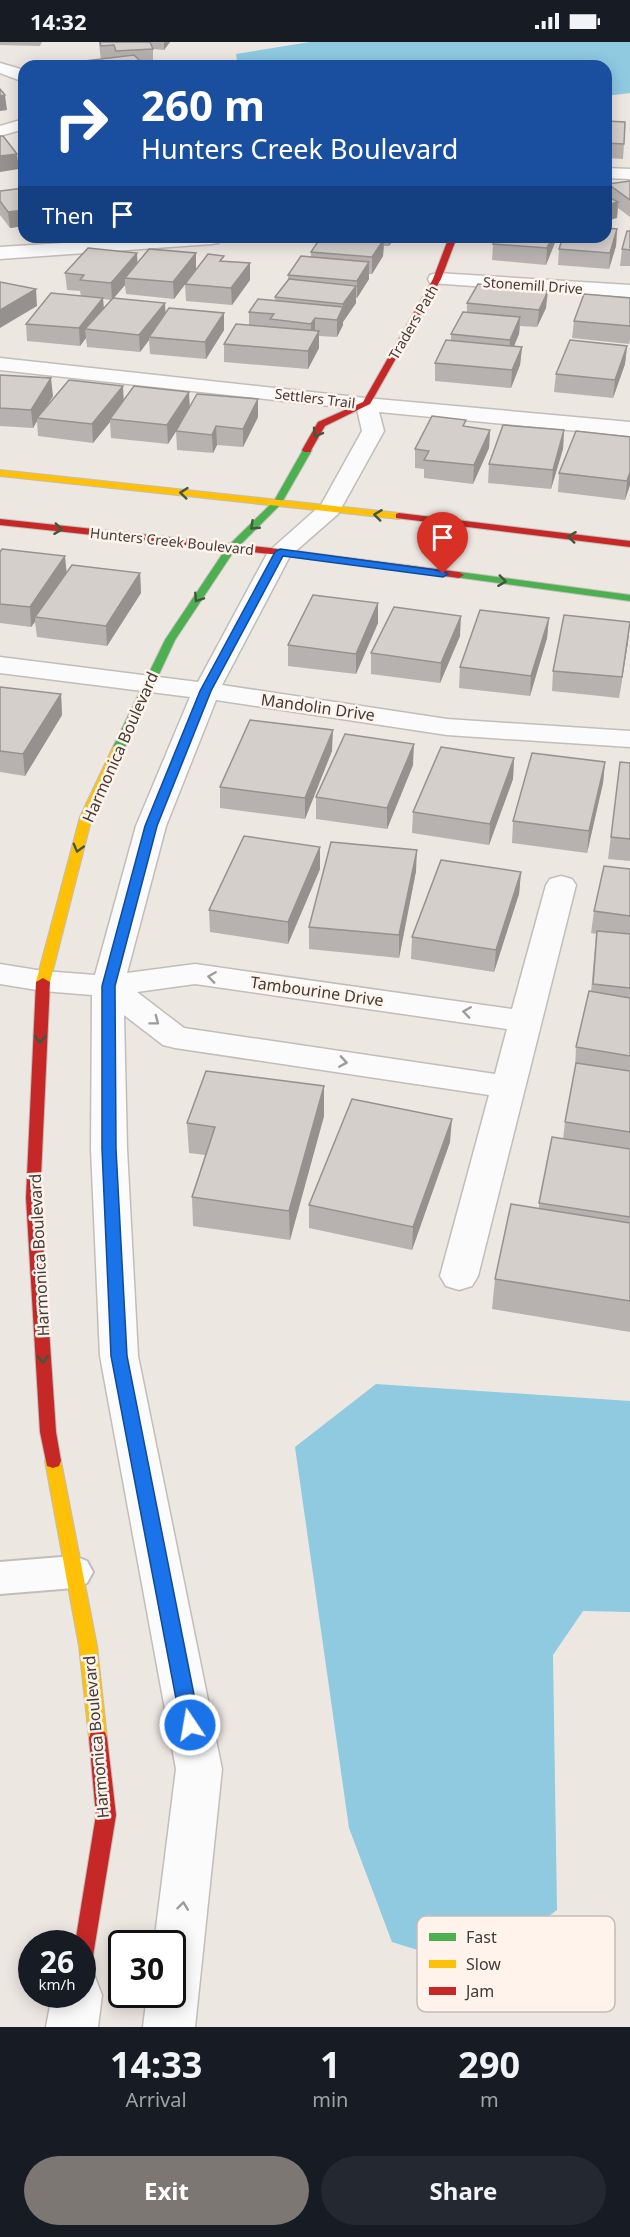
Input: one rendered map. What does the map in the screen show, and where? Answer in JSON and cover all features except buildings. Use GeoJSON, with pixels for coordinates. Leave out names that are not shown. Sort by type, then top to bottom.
{"type":"FeatureCollection","features":[{"type":"Feature","properties":{"kind":"street"},"geometry":{"type":"LineString","coordinates":[[0,68],[18,73]]}},
{"type":"Feature","properties":{"kind":"street"},"geometry":{"type":"LineString","coordinates":[[0,131],[18,126]]}},
{"type":"Feature","properties":{"kind":"street"},"geometry":{"type":"LineString","coordinates":[[612,173],[630,174]]}},
{"type":"Feature","properties":{"kind":"street"},"geometry":{"type":"LineString","coordinates":[[0,253],[151,243]]}},
{"type":"Feature","properties":{"kind":"street","name":"Traders Path"},"geometry":{"type":"LineString","coordinates":[[366,404],[437,279],[451,243]]}},
{"type":"Feature","properties":{"kind":"street","name":"Stonemill Drive"},"geometry":{"type":"LineString","coordinates":[[437,279],[630,291]]}},
{"type":"Feature","properties":{"kind":"street","name":"Settlers Trail"},"geometry":{"type":"LineString","coordinates":[[0,364],[366,404],[630,429]]}},
{"type":"Feature","properties":{"kind":"street"},"geometry":{"type":"LineString","coordinates":[[169,2027],[200,1769],[119,1356],[109,1149],[108,986],[151,826],[206,691],[280,552],[330,509],[373,431],[366,404],[321,424],[278,502],[230,549]]}},
{"type":"Feature","properties":{"kind":"street"},"geometry":{"type":"LineString","coordinates":[[0,473],[278,502],[630,544]]}},
{"type":"Feature","properties":{"kind":"street","name":"Hunters Creek Boulevard"},"geometry":{"type":"LineString","coordinates":[[0,522],[230,549],[280,552],[630,598]]}},
{"type":"Feature","properties":{"kind":"street","name":"Harmonica Boulevard"},"geometry":{"type":"LineString","coordinates":[[87,1930],[106,1815],[88,1646],[48,1432],[33,1198],[43,981],[86,816],[170,640],[230,549]]}},
{"type":"Feature","properties":{"kind":"street","name":"Mandolin Drive"},"geometry":{"type":"LineString","coordinates":[[2,666],[206,691],[447,727],[630,739]]}},
{"type":"Feature","properties":{"kind":"street"},"geometry":{"type":"LineString","coordinates":[[459,1276],[561,885]]}},
{"type":"Feature","properties":{"kind":"street","name":"Tambourine Drive"},"geometry":{"type":"LineString","coordinates":[[0,974],[43,981],[108,986],[195,975],[525,1021]]}},
{"type":"Feature","properties":{"kind":"street"},"geometry":{"type":"LineString","coordinates":[[108,986],[175,1037],[508,1087]]}},
{"type":"Feature","properties":{"kind":"street"},"geometry":{"type":"LineString","coordinates":[[72,2027],[75,2008]]}},
{"type":"Feature","properties":{"kind":"lane"},"geometry":{"type":"LineString","coordinates":[[0,1578],[74,1572]]}},
{"type":"Feature","properties":{"kind":"water"},"geometry":{"type":"Polygon","coordinates":[[[310,42],[630,42],[630,93],[612,95],[612,60],[237,60],[236,54],[310,42]]]}},
{"type":"Feature","properties":{"kind":"water"},"geometry":{"type":"Polygon","coordinates":[[[376,1384],[630,1401],[630,1612],[583,1611],[553,1655],[557,1910],[549,1916],[417,1916],[417,1950],[392,1942],[349,1828],[295,1447],[376,1384]]]}},
{"type":"Feature","properties":{"kind":"traffic: fast"},"geometry":{"type":"LineString","coordinates":[[119,747],[170,640],[230,549],[278,502],[307,450]]}},
{"type":"Feature","properties":{"kind":"traffic: fast"},"geometry":{"type":"LineString","coordinates":[[459,575],[630,598]]}},
{"type":"Feature","properties":{"kind":"traffic: slow"},"geometry":{"type":"LineString","coordinates":[[0,473],[399,516]]}},
{"type":"Feature","properties":{"kind":"traffic: slow"},"geometry":{"type":"LineString","coordinates":[[43,982],[86,817],[119,747]]}},
{"type":"Feature","properties":{"kind":"traffic: slow"},"geometry":{"type":"LineString","coordinates":[[53,1461],[88,1646],[98,1738]]}},
{"type":"Feature","properties":{"kind":"traffic: jam"},"geometry":{"type":"LineString","coordinates":[[307,450],[321,424],[366,404],[437,279],[451,243]]}},
{"type":"Feature","properties":{"kind":"traffic: jam"},"geometry":{"type":"LineString","coordinates":[[399,516],[630,544]]}},
{"type":"Feature","properties":{"kind":"traffic: jam"},"geometry":{"type":"LineString","coordinates":[[0,522],[280,552],[459,575]]}},
{"type":"Feature","properties":{"kind":"traffic: jam"},"geometry":{"type":"LineString","coordinates":[[43,982],[33,1198],[48,1432],[53,1461]]}},
{"type":"Feature","properties":{"kind":"traffic: jam"},"geometry":{"type":"LineString","coordinates":[[87,1930],[106,1815],[98,1738]]}},
{"type":"Feature","properties":{"kind":"route"},"geometry":{"type":"LineString","coordinates":[[190,1725],[119,1356],[109,1149],[108,986],[151,826],[206,691],[280,552],[443,574]]}}]}
